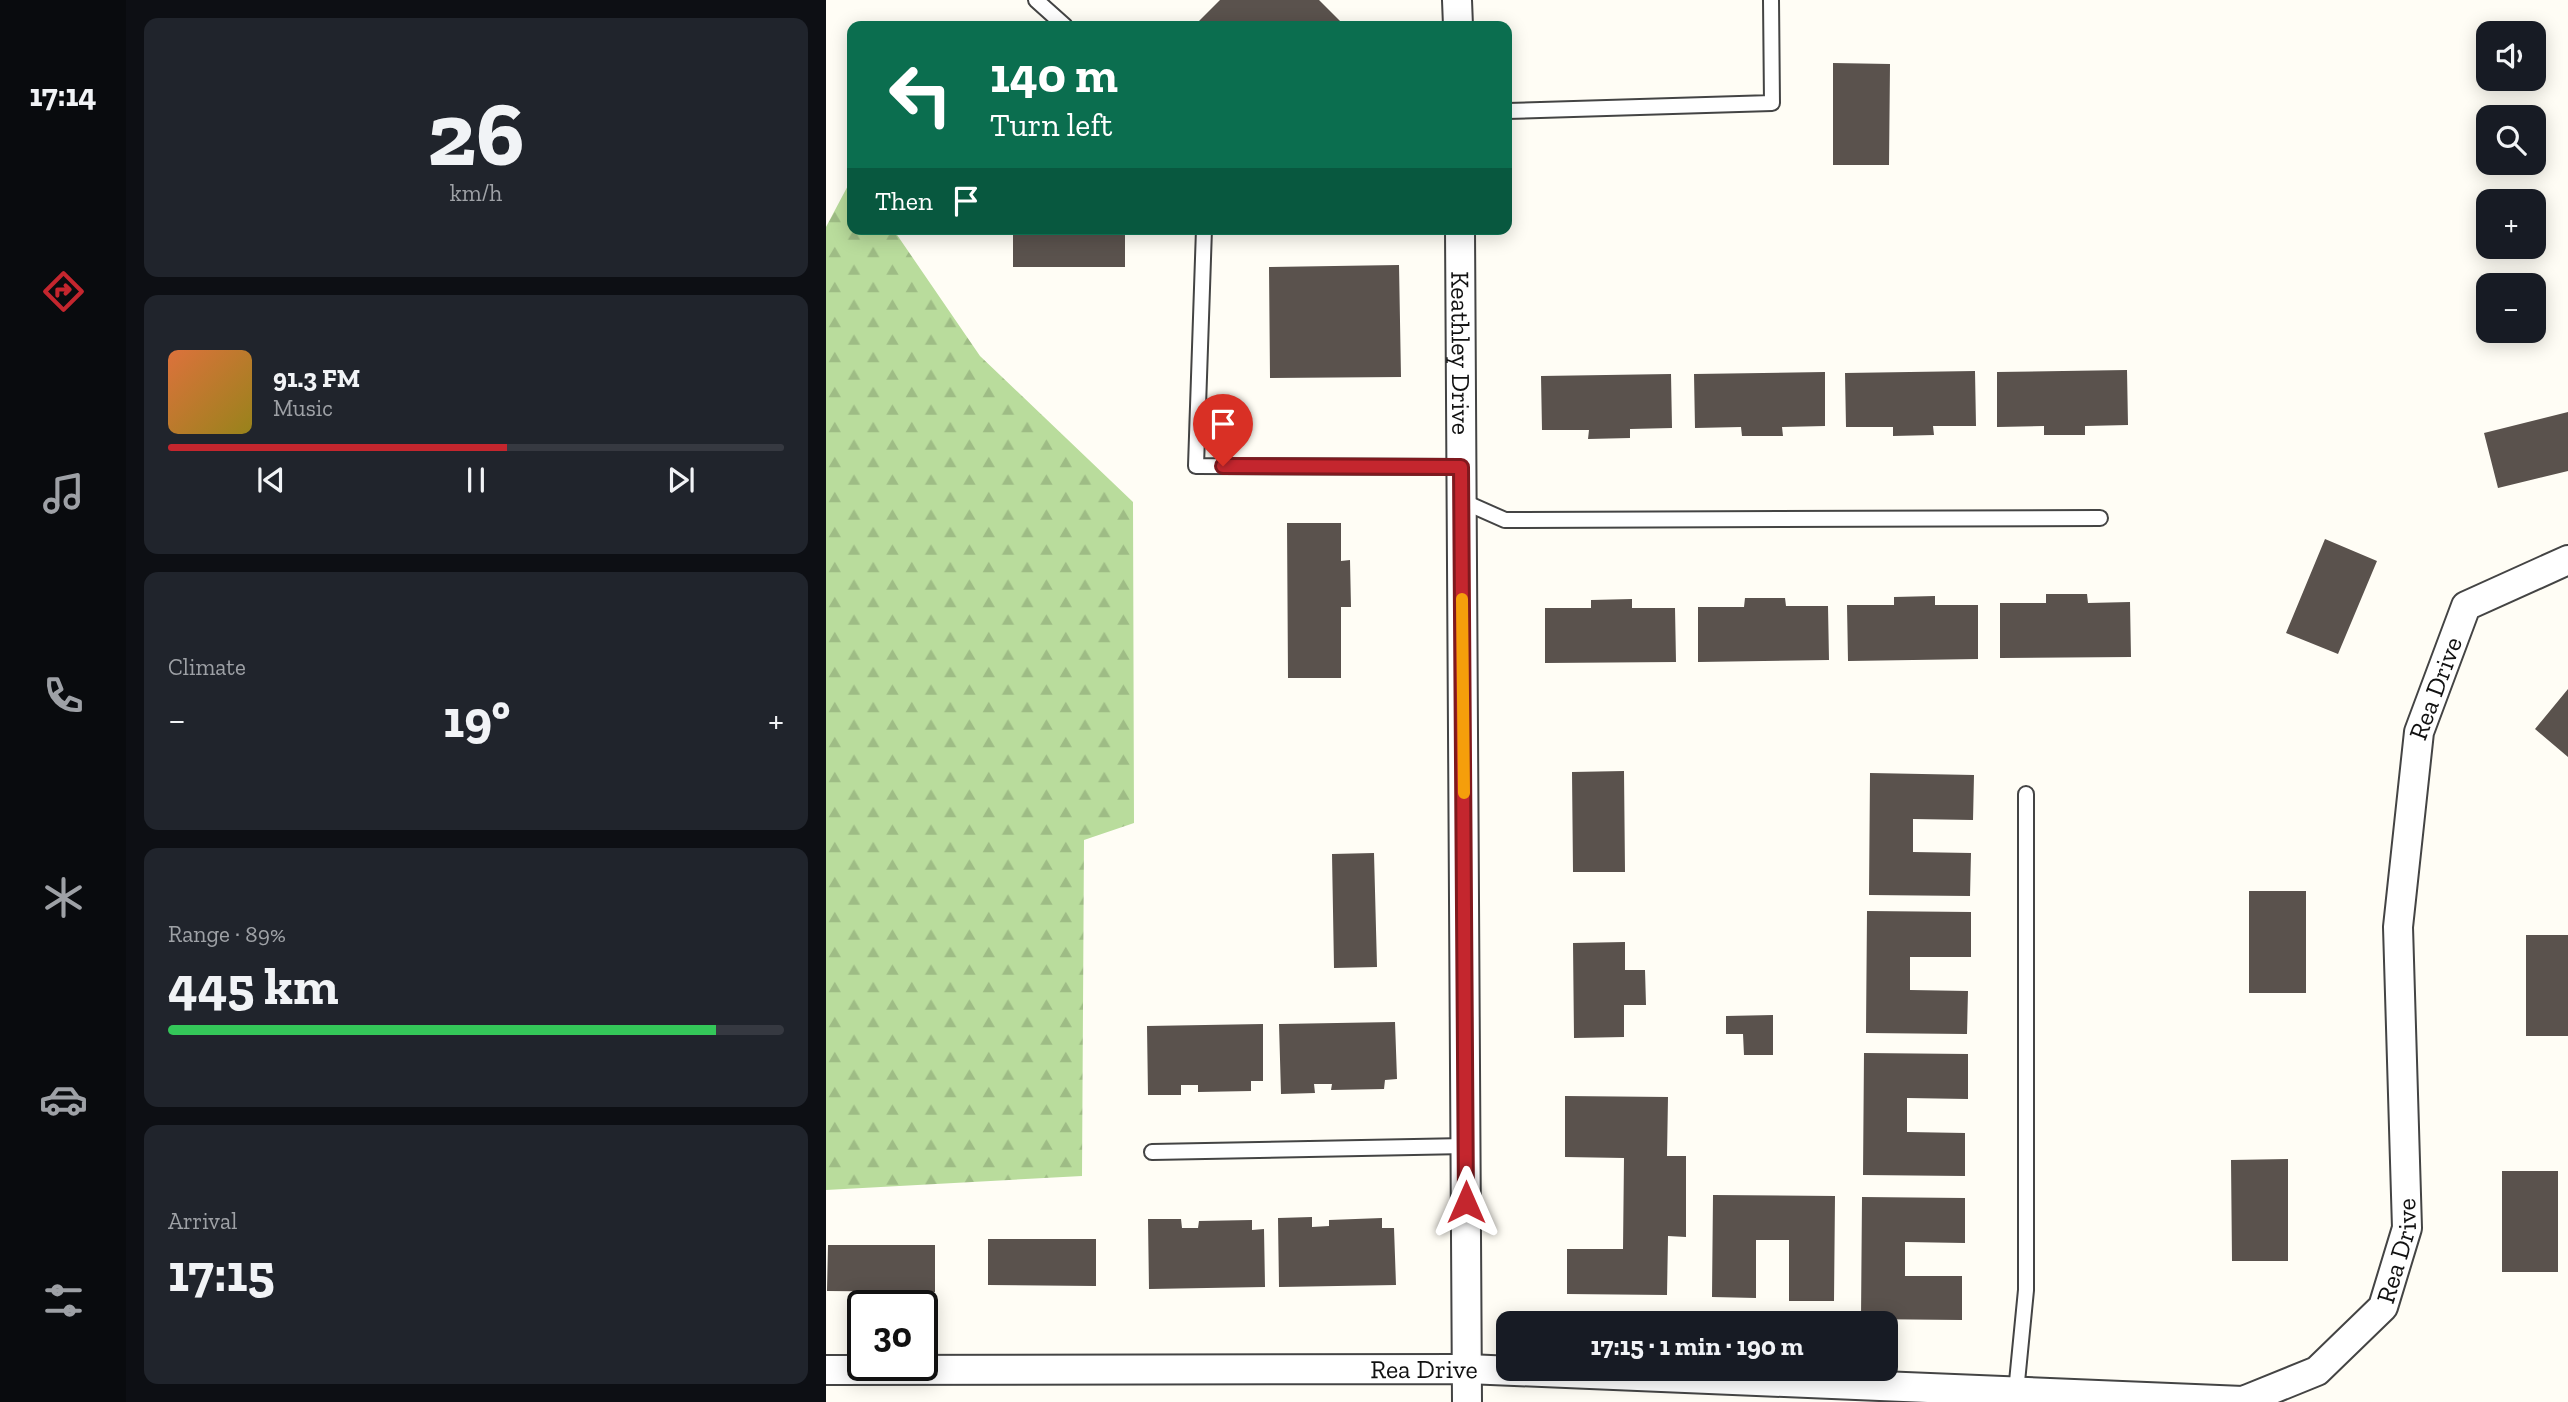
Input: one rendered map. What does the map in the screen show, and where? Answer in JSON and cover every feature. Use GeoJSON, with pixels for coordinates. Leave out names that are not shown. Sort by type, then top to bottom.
{"type":"FeatureCollection","features":[{"type":"Feature","properties":{"kind":"street"},"geometry":{"type":"LineString","coordinates":[[1457,0],[1458,21]]}},
{"type":"Feature","properties":{"kind":"street","name":"Keathley Drive"},"geometry":{"type":"LineString","coordinates":[[1460,235],[1467,1402]]}},
{"type":"Feature","properties":{"kind":"street","name":"Rea Drive"},"geometry":{"type":"LineString","coordinates":[[826,1370],[1467,1369],[2243,1401],[2317,1371],[2383,1307],[2407,1228],[2398,927],[2419,732],[2466,606],[2568,560]]}},
{"type":"Feature","properties":{"kind":"lane"},"geometry":{"type":"LineString","coordinates":[[1036,0],[1059,21]]}},
{"type":"Feature","properties":{"kind":"lane"},"geometry":{"type":"LineString","coordinates":[[1512,111],[1772,103],[1771,0]]}},
{"type":"Feature","properties":{"kind":"lane"},"geometry":{"type":"LineString","coordinates":[[1204,235],[1196,466],[1461,467]]}},
{"type":"Feature","properties":{"kind":"lane"},"geometry":{"type":"LineString","coordinates":[[1462,500],[1505,520],[2100,519]]}},
{"type":"Feature","properties":{"kind":"lane"},"geometry":{"type":"LineString","coordinates":[[2016,1392],[2026,1290],[2026,794]]}},
{"type":"Feature","properties":{"kind":"lane"},"geometry":{"type":"LineString","coordinates":[[1152,1152],[1466,1146]]}},
{"type":"Feature","properties":{"kind":"green space"},"geometry":{"type":"Polygon","coordinates":[[[847,187],[847,235],[897,235],[980,356],[1133,502],[1134,823],[1084,840],[1082,1176],[826,1190],[826,227],[847,187]]]}},
{"type":"Feature","properties":{"kind":"building"},"geometry":{"type":"Polygon","coordinates":[[[1220,0],[1319,0],[1340,21],[1199,21],[1220,0]]]}},
{"type":"Feature","properties":{"kind":"building"},"geometry":{"type":"Polygon","coordinates":[[[1833,63],[1890,64],[1889,165],[1833,165],[1833,63]]]}},
{"type":"Feature","properties":{"kind":"building"},"geometry":{"type":"Polygon","coordinates":[[[1013,235],[1125,235],[1125,267],[1013,267],[1013,235]]]}},
{"type":"Feature","properties":{"kind":"building"},"geometry":{"type":"Polygon","coordinates":[[[1399,265],[1401,377],[1270,378],[1269,267],[1399,265]]]}},
{"type":"Feature","properties":{"kind":"building"},"geometry":{"type":"Polygon","coordinates":[[[2127,370],[2128,425],[2085,426],[2085,435],[2044,435],[2044,426],[1997,427],[1997,372],[2127,370]]]}},
{"type":"Feature","properties":{"kind":"building"},"geometry":{"type":"Polygon","coordinates":[[[1975,371],[1976,426],[1933,426],[1934,435],[1893,436],[1893,427],[1846,427],[1845,373],[1975,371]]]}},
{"type":"Feature","properties":{"kind":"building"},"geometry":{"type":"Polygon","coordinates":[[[1825,372],[1825,426],[1782,427],[1783,436],[1742,436],[1741,427],[1695,428],[1694,374],[1825,372]]]}},
{"type":"Feature","properties":{"kind":"building"},"geometry":{"type":"Polygon","coordinates":[[[1671,374],[1672,428],[1630,429],[1630,438],[1588,439],[1589,430],[1542,430],[1541,376],[1671,374]]]}},
{"type":"Feature","properties":{"kind":"building"},"geometry":{"type":"Polygon","coordinates":[[[2568,412],[2568,471],[2498,488],[2484,433],[2568,412]]]}},
{"type":"Feature","properties":{"kind":"building"},"geometry":{"type":"Polygon","coordinates":[[[1287,523],[1341,523],[1341,561],[1350,560],[1351,607],[1341,607],[1341,678],[1288,678],[1287,523]]]}},
{"type":"Feature","properties":{"kind":"building"},"geometry":{"type":"Polygon","coordinates":[[[2325,539],[2377,561],[2338,654],[2286,633],[2325,539]]]}},
{"type":"Feature","properties":{"kind":"building"},"geometry":{"type":"Polygon","coordinates":[[[2046,594],[2087,594],[2088,603],[2130,602],[2131,657],[2000,658],[2000,603],[2046,603],[2046,594]]]}},
{"type":"Feature","properties":{"kind":"building"},"geometry":{"type":"Polygon","coordinates":[[[1935,596],[1935,605],[1978,605],[1978,659],[1848,661],[1847,605],[1894,605],[1894,597],[1935,596]]]}},
{"type":"Feature","properties":{"kind":"building"},"geometry":{"type":"Polygon","coordinates":[[[1745,598],[1785,598],[1786,606],[1828,606],[1829,660],[1698,662],[1698,607],[1744,607],[1745,598]]]}},
{"type":"Feature","properties":{"kind":"building"},"geometry":{"type":"Polygon","coordinates":[[[1632,599],[1632,608],[1675,608],[1676,662],[1545,663],[1545,608],[1591,608],[1591,600],[1632,599]]]}},
{"type":"Feature","properties":{"kind":"building"},"geometry":{"type":"Polygon","coordinates":[[[2568,689],[2568,757],[2535,729],[2568,689]]]}},
{"type":"Feature","properties":{"kind":"building"},"geometry":{"type":"Polygon","coordinates":[[[1624,771],[1625,872],[1573,872],[1572,772],[1624,771]]]}},
{"type":"Feature","properties":{"kind":"building"},"geometry":{"type":"Polygon","coordinates":[[[1870,773],[1974,775],[1973,820],[1913,819],[1913,852],[1971,853],[1970,896],[1869,895],[1870,773]]]}},
{"type":"Feature","properties":{"kind":"building"},"geometry":{"type":"Polygon","coordinates":[[[1374,853],[1377,967],[1334,968],[1332,854],[1374,853]]]}},
{"type":"Feature","properties":{"kind":"building"},"geometry":{"type":"Polygon","coordinates":[[[2249,891],[2306,891],[2306,993],[2249,993],[2249,891]]]}},
{"type":"Feature","properties":{"kind":"building"},"geometry":{"type":"Polygon","coordinates":[[[1867,911],[1971,912],[1971,957],[1910,957],[1910,990],[1968,991],[1967,1034],[1866,1033],[1867,911]]]}},
{"type":"Feature","properties":{"kind":"building"},"geometry":{"type":"Polygon","coordinates":[[[2526,935],[2568,935],[2568,1036],[2526,1036],[2526,935]]]}},
{"type":"Feature","properties":{"kind":"building"},"geometry":{"type":"Polygon","coordinates":[[[1625,942],[1625,970],[1645,970],[1646,1005],[1624,1005],[1624,1037],[1574,1038],[1573,943],[1625,942]]]}},
{"type":"Feature","properties":{"kind":"building"},"geometry":{"type":"Polygon","coordinates":[[[1773,1015],[1773,1055],[1744,1055],[1743,1034],[1726,1034],[1726,1016],[1773,1015]]]}},
{"type":"Feature","properties":{"kind":"building"},"geometry":{"type":"Polygon","coordinates":[[[1395,1022],[1397,1079],[1385,1080],[1384,1089],[1331,1090],[1332,1084],[1314,1084],[1315,1093],[1281,1094],[1279,1024],[1395,1022]]]}},
{"type":"Feature","properties":{"kind":"building"},"geometry":{"type":"Polygon","coordinates":[[[1263,1024],[1263,1081],[1251,1081],[1251,1091],[1198,1092],[1198,1085],[1181,1085],[1181,1095],[1148,1095],[1147,1026],[1263,1024]]]}},
{"type":"Feature","properties":{"kind":"building"},"geometry":{"type":"Polygon","coordinates":[[[1864,1053],[1968,1054],[1968,1099],[1907,1098],[1907,1132],[1965,1133],[1965,1176],[1863,1175],[1864,1053]]]}},
{"type":"Feature","properties":{"kind":"building"},"geometry":{"type":"Polygon","coordinates":[[[1565,1096],[1668,1097],[1667,1156],[1686,1156],[1686,1237],[1668,1236],[1667,1295],[1567,1294],[1567,1249],[1623,1249],[1624,1158],[1565,1157],[1565,1096]]]}},
{"type":"Feature","properties":{"kind":"building"},"geometry":{"type":"Polygon","coordinates":[[[2288,1159],[2288,1261],[2232,1261],[2231,1160],[2288,1159]]]}},
{"type":"Feature","properties":{"kind":"building"},"geometry":{"type":"Polygon","coordinates":[[[2502,1171],[2558,1171],[2558,1272],[2502,1272],[2502,1171]]]}},
{"type":"Feature","properties":{"kind":"building"},"geometry":{"type":"Polygon","coordinates":[[[1713,1195],[1835,1196],[1834,1301],[1789,1301],[1789,1240],[1756,1240],[1756,1298],[1712,1297],[1713,1195]]]}},
{"type":"Feature","properties":{"kind":"building"},"geometry":{"type":"Polygon","coordinates":[[[1862,1197],[1965,1198],[1965,1243],[1905,1242],[1905,1276],[1962,1276],[1962,1320],[1898,1319],[1898,1311],[1861,1311],[1862,1197]]]}},
{"type":"Feature","properties":{"kind":"building"},"geometry":{"type":"Polygon","coordinates":[[[1312,1217],[1312,1227],[1329,1226],[1329,1220],[1382,1218],[1382,1228],[1394,1228],[1396,1285],[1279,1287],[1278,1218],[1312,1217]]]}},
{"type":"Feature","properties":{"kind":"building"},"geometry":{"type":"Polygon","coordinates":[[[1148,1219],[1181,1219],[1182,1228],[1198,1228],[1199,1221],[1252,1220],[1252,1230],[1264,1229],[1265,1287],[1149,1289],[1148,1219]]]}},
{"type":"Feature","properties":{"kind":"building"},"geometry":{"type":"Polygon","coordinates":[[[988,1239],[1096,1239],[1096,1286],[988,1285],[988,1239]]]}},
{"type":"Feature","properties":{"kind":"building"},"geometry":{"type":"Polygon","coordinates":[[[828,1245],[935,1245],[935,1290],[827,1291],[828,1245]]]}},
{"type":"Feature","properties":{"kind":"slow traffic"},"geometry":{"type":"LineString","coordinates":[[1462,599],[1464,793]]}},
{"type":"Feature","properties":{"kind":"route"},"geometry":{"type":"LineString","coordinates":[[1223,466],[1461,467],[1466,1202]]}}]}
